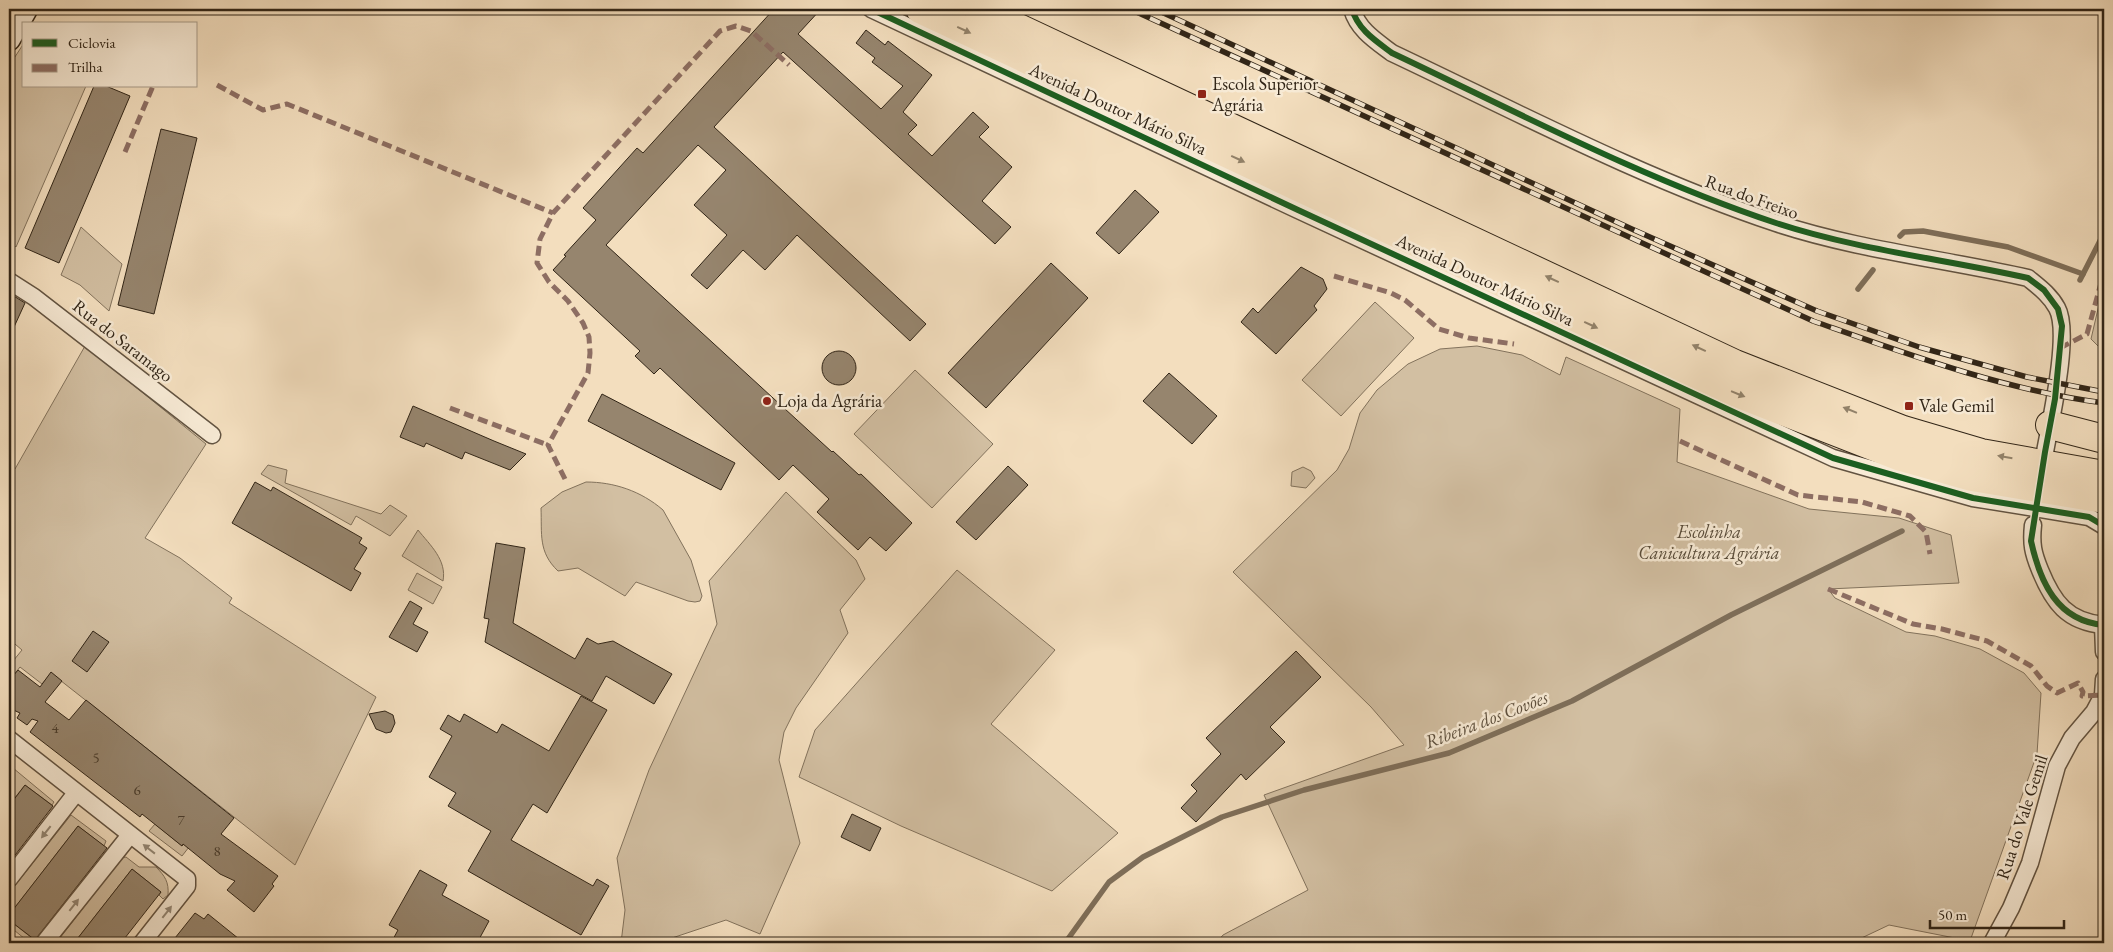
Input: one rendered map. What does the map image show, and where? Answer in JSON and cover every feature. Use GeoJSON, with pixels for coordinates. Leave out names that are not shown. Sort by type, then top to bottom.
{"type":"FeatureCollection","features":[{"type":"Feature","properties":{"kind":"highway"},"geometry":{"type":"LineString","coordinates":[[920,9],[1734,392],[1898,456],[1972,477],[2104,499]]}},
{"type":"Feature","properties":{"kind":"highway"},"geometry":{"type":"LineString","coordinates":[[978,9],[1735,364],[1902,430],[1981,453],[2104,476]]}},
{"type":"Feature","properties":{"kind":"highway"},"geometry":{"type":"LineString","coordinates":[[2050,425],[2104,439]]}},
{"type":"Feature","properties":{"kind":"street"},"geometry":{"type":"LineString","coordinates":[[10,34],[26,9]]}},
{"type":"Feature","properties":{"kind":"street","name":"Avenida Doutor Mário Silva"},"geometry":{"type":"LineString","coordinates":[[871,9],[1298,210],[1833,458],[1973,498],[2089,517],[2104,526]]}},
{"type":"Feature","properties":{"kind":"street","name":"Rua do Freixo"},"geometry":{"type":"LineString","coordinates":[[1352,9],[1355,17],[1367,34],[1392,53],[1622,162],[1714,200],[1776,223],[1836,241],[2028,278],[2044,290],[2058,309],[2062,326],[2059,373],[2045,452]]}},
{"type":"Feature","properties":{"kind":"street","name":"Rua do Saramago"},"geometry":{"type":"LineString","coordinates":[[9,281],[34,297],[212,435]]}},
{"type":"Feature","properties":{"kind":"street"},"geometry":{"type":"LineString","coordinates":[[2033,525],[2031,541],[2034,554],[2050,594],[2061,607],[2079,618],[2103,625],[2104,652]]}},
{"type":"Feature","properties":{"kind":"street","name":"Rua do Vale Gemil"},"geometry":{"type":"LineString","coordinates":[[1992,943],[2011,908],[2030,863],[2058,766],[2072,738],[2094,712],[2103,695],[2104,678]]}},
{"type":"Feature","properties":{"kind":"street"},"geometry":{"type":"LineString","coordinates":[[9,739],[187,879],[187,886],[142,943]]}},
{"type":"Feature","properties":{"kind":"street"},"geometry":{"type":"LineString","coordinates":[[9,879],[76,793]]}},
{"type":"Feature","properties":{"kind":"street"},"geometry":{"type":"LineString","coordinates":[[44,943],[130,834]]}},
{"type":"Feature","properties":{"kind":"green space"},"geometry":{"type":"Polygon","coordinates":[[[22,46],[22,88],[85,88],[16,247],[9,241],[9,66],[22,46]]]}},
{"type":"Feature","properties":{"kind":"green space"},"geometry":{"type":"Polygon","coordinates":[[[81,227],[122,264],[109,311],[80,285],[61,275],[81,227]]]}},
{"type":"Feature","properties":{"kind":"green space"},"geometry":{"type":"Polygon","coordinates":[[[2104,283],[2104,352],[2091,339],[2104,283]]]}},
{"type":"Feature","properties":{"kind":"green space"},"geometry":{"type":"Polygon","coordinates":[[[1375,302],[1414,338],[1341,416],[1302,380],[1375,302]]]}},
{"type":"Feature","properties":{"kind":"green space"},"geometry":{"type":"Polygon","coordinates":[[[85,346],[206,444],[145,538],[180,558],[232,598],[229,603],[376,697],[295,865],[51,673],[42,684],[20,667],[9,681],[9,666],[22,650],[9,639],[9,467],[15,469],[85,346]]]}},
{"type":"Feature","properties":{"kind":"green space","name":"Escolinha Canicultura Agrária"},"geometry":{"type":"Polygon","coordinates":[[[1477,346],[1522,355],[1560,375],[1566,357],[1680,409],[1677,462],[1809,509],[1899,518],[1951,535],[1959,583],[1828,589],[1835,598],[1906,632],[1935,636],[1980,649],[2024,673],[2041,693],[2037,754],[1970,941],[1889,925],[1851,943],[1216,943],[1223,935],[1308,890],[1264,795],[1404,745],[1371,707],[1233,572],[1337,470],[1349,449],[1360,413],[1377,390],[1408,364],[1440,349],[1477,346]]]}},
{"type":"Feature","properties":{"kind":"green space"},"geometry":{"type":"Polygon","coordinates":[[[915,370],[993,444],[932,508],[854,434],[915,370]]]}},
{"type":"Feature","properties":{"kind":"green space"},"geometry":{"type":"Polygon","coordinates":[[[268,465],[287,470],[285,483],[381,514],[390,505],[407,516],[390,536],[356,516],[351,525],[261,474],[268,465]]]}},
{"type":"Feature","properties":{"kind":"green space"},"geometry":{"type":"Polygon","coordinates":[[[1303,467],[1311,471],[1315,478],[1306,488],[1291,486],[1292,472],[1303,467]]]}},
{"type":"Feature","properties":{"kind":"green space"},"geometry":{"type":"Polygon","coordinates":[[[586,482],[596,482],[627,489],[655,503],[663,510],[691,560],[702,596],[700,601],[688,601],[636,582],[625,596],[578,568],[558,571],[544,550],[541,508],[562,492],[586,482]]]}},
{"type":"Feature","properties":{"kind":"green space"},"geometry":{"type":"Polygon","coordinates":[[[786,492],[856,560],[865,579],[840,610],[848,633],[796,708],[784,732],[779,760],[800,843],[760,934],[726,920],[669,939],[667,943],[621,943],[625,910],[617,858],[649,770],[717,624],[709,581],[786,492]]]}},
{"type":"Feature","properties":{"kind":"green space"},"geometry":{"type":"Polygon","coordinates":[[[418,530],[437,553],[444,573],[443,581],[402,556],[418,530]]]}},
{"type":"Feature","properties":{"kind":"green space"},"geometry":{"type":"Polygon","coordinates":[[[957,570],[1055,650],[991,724],[1118,833],[1052,891],[901,826],[799,777],[815,730],[957,570]]]}},
{"type":"Feature","properties":{"kind":"green space"},"geometry":{"type":"Polygon","coordinates":[[[417,573],[442,587],[433,604],[408,590],[417,573]]]}},
{"type":"Feature","properties":{"kind":"green space"},"geometry":{"type":"Polygon","coordinates":[[[11,764],[13,768],[54,802],[52,805],[25,785],[9,805],[9,766],[11,764]]]}},
{"type":"Feature","properties":{"kind":"green space"},"geometry":{"type":"Polygon","coordinates":[[[71,815],[106,841],[104,846],[78,826],[9,915],[9,893],[71,815]]]}},
{"type":"Feature","properties":{"kind":"green space"},"geometry":{"type":"Polygon","coordinates":[[[155,824],[182,846],[198,825],[207,824],[182,856],[149,831],[155,824]]]}},
{"type":"Feature","properties":{"kind":"green space"},"geometry":{"type":"Polygon","coordinates":[[[126,857],[139,867],[156,867],[166,879],[168,895],[163,899],[159,895],[161,892],[132,869],[74,943],[56,943],[122,858],[126,857]]]}},
{"type":"Feature","properties":{"kind":"green space"},"geometry":{"type":"Polygon","coordinates":[[[9,920],[37,942],[30,943],[9,926],[9,920]]]}},
{"type":"Feature","properties":{"kind":"building"},"geometry":{"type":"Polygon","coordinates":[[[774,9],[821,9],[798,34],[881,109],[903,86],[872,62],[875,58],[856,43],[866,30],[885,45],[888,41],[932,75],[903,112],[917,125],[908,134],[932,156],[973,112],[989,127],[979,137],[1012,167],[982,201],[1011,227],[995,244],[783,52],[714,127],[926,324],[910,341],[797,235],[765,270],[743,250],[707,289],[691,275],[727,235],[694,205],[726,170],[698,145],[606,245],[832,452],[859,475],[861,474],[912,523],[886,551],[870,537],[858,550],[817,512],[829,499],[793,465],[779,480],[660,368],[654,374],[635,356],[640,351],[553,270],[596,220],[583,208],[637,148],[643,153],[774,9]]]}},
{"type":"Feature","properties":{"kind":"building"},"geometry":{"type":"Polygon","coordinates":[[[93,88],[111,88],[130,96],[59,263],[25,248],[93,88]]]}},
{"type":"Feature","properties":{"kind":"building"},"geometry":{"type":"Polygon","coordinates":[[[161,129],[197,138],[154,314],[118,305],[161,129]]]}},
{"type":"Feature","properties":{"kind":"building"},"geometry":{"type":"Polygon","coordinates":[[[1135,190],[1159,212],[1119,254],[1096,233],[1135,190]]]}},
{"type":"Feature","properties":{"kind":"building"},"geometry":{"type":"Polygon","coordinates":[[[1051,263],[1088,298],[986,408],[948,373],[1051,263]]]}},
{"type":"Feature","properties":{"kind":"building"},"geometry":{"type":"Polygon","coordinates":[[[1301,267],[1323,279],[1327,289],[1314,306],[1317,310],[1276,354],[1241,322],[1253,308],[1258,313],[1301,267]]]}},
{"type":"Feature","properties":{"kind":"building"},"geometry":{"type":"Polygon","coordinates":[[[9,293],[25,303],[9,338],[9,293]]]}},
{"type":"Feature","properties":{"kind":"building"},"geometry":{"type":"Polygon","coordinates":[[[839,351],[851,356],[856,368],[851,380],[839,385],[827,380],[822,368],[827,356],[839,351]]]}},
{"type":"Feature","properties":{"kind":"building"},"geometry":{"type":"Polygon","coordinates":[[[1169,373],[1217,416],[1192,444],[1143,401],[1169,373]]]}},
{"type":"Feature","properties":{"kind":"building"},"geometry":{"type":"Polygon","coordinates":[[[602,394],[735,463],[721,490],[588,421],[602,394]]]}},
{"type":"Feature","properties":{"kind":"building"},"geometry":{"type":"Polygon","coordinates":[[[413,406],[526,454],[510,470],[465,452],[462,459],[426,443],[424,447],[400,437],[413,406]]]}},
{"type":"Feature","properties":{"kind":"building"},"geometry":{"type":"Polygon","coordinates":[[[1008,466],[1028,485],[976,540],[956,522],[1008,466]]]}},
{"type":"Feature","properties":{"kind":"building"},"geometry":{"type":"Polygon","coordinates":[[[255,482],[271,491],[273,487],[362,538],[359,543],[367,548],[354,569],[361,573],[351,591],[232,523],[255,482]]]}},
{"type":"Feature","properties":{"kind":"building"},"geometry":{"type":"Polygon","coordinates":[[[496,543],[525,548],[513,623],[575,659],[587,638],[598,644],[613,641],[672,674],[654,704],[606,676],[592,701],[485,642],[489,619],[484,618],[496,543]]]}},
{"type":"Feature","properties":{"kind":"building"},"geometry":{"type":"Polygon","coordinates":[[[410,601],[422,608],[413,624],[428,632],[417,652],[389,637],[410,601]]]}},
{"type":"Feature","properties":{"kind":"building"},"geometry":{"type":"Polygon","coordinates":[[[93,631],[109,642],[87,672],[72,661],[93,631]]]}},
{"type":"Feature","properties":{"kind":"building"},"geometry":{"type":"Polygon","coordinates":[[[1296,651],[1321,677],[1270,727],[1285,742],[1246,780],[1241,774],[1196,822],[1181,808],[1197,791],[1191,785],[1221,754],[1206,738],[1296,651]]]}},
{"type":"Feature","properties":{"kind":"building"},"geometry":{"type":"Polygon","coordinates":[[[18,670],[40,687],[51,672],[62,681],[45,702],[69,720],[86,700],[234,818],[221,834],[278,876],[272,884],[274,886],[254,912],[227,890],[235,881],[220,874],[142,814],[140,817],[30,732],[38,721],[32,719],[27,725],[17,718],[20,713],[9,708],[9,681],[18,670]]]}},
{"type":"Feature","properties":{"kind":"building"},"geometry":{"type":"Polygon","coordinates":[[[581,696],[607,710],[547,813],[533,804],[511,840],[593,886],[597,879],[609,886],[581,935],[468,871],[491,831],[448,806],[456,793],[429,777],[452,736],[440,729],[448,715],[460,722],[464,714],[497,733],[502,724],[549,751],[581,696]]]}},
{"type":"Feature","properties":{"kind":"building"},"geometry":{"type":"Polygon","coordinates":[[[385,711],[393,715],[395,723],[391,732],[386,733],[376,729],[369,714],[385,711]]]}},
{"type":"Feature","properties":{"kind":"building"},"geometry":{"type":"Polygon","coordinates":[[[25,785],[53,806],[9,863],[9,806],[25,785]]]}},
{"type":"Feature","properties":{"kind":"building"},"geometry":{"type":"Polygon","coordinates":[[[852,814],[881,828],[870,851],[841,837],[852,814]]]}},
{"type":"Feature","properties":{"kind":"building"},"geometry":{"type":"Polygon","coordinates":[[[78,826],[107,848],[35,940],[9,920],[9,915],[78,826]]]}},
{"type":"Feature","properties":{"kind":"building"},"geometry":{"type":"Polygon","coordinates":[[[132,869],[161,892],[121,943],[74,943],[132,869]]]}},
{"type":"Feature","properties":{"kind":"building"},"geometry":{"type":"Polygon","coordinates":[[[420,870],[447,885],[442,895],[489,921],[477,943],[391,943],[398,930],[389,925],[420,870]]]}},
{"type":"Feature","properties":{"kind":"building"},"geometry":{"type":"Polygon","coordinates":[[[195,913],[204,919],[208,914],[244,943],[171,943],[195,913]]]}},
{"type":"Feature","properties":{"kind":"waterway"},"geometry":{"type":"LineString","coordinates":[[1900,236],[1904,232],[1923,231],[2008,247],[2083,274]]}},
{"type":"Feature","properties":{"kind":"waterway"},"geometry":{"type":"LineString","coordinates":[[2080,280],[2104,233]]}},
{"type":"Feature","properties":{"kind":"waterway"},"geometry":{"type":"LineString","coordinates":[[1858,289],[1873,270]]}},
{"type":"Feature","properties":{"kind":"waterway","name":"Ribeira dos Covões"},"geometry":{"type":"LineString","coordinates":[[1065,943],[1109,882],[1143,857],[1222,817],[1304,790],[1449,753],[1572,701],[1731,615],[1902,531]]}},
{"type":"Feature","properties":{"kind":"railway"},"geometry":{"type":"LineString","coordinates":[[1130,9],[1813,321],[1920,358],[1993,380],[2067,397],[2104,403]]}},
{"type":"Feature","properties":{"kind":"railway"},"geometry":{"type":"LineString","coordinates":[[1155,9],[1634,230],[1817,311],[1919,347],[2027,377],[2104,392]]}},
{"type":"Feature","properties":{"kind":"marked path"},"geometry":{"type":"LineString","coordinates":[[565,479],[548,445],[588,373],[590,353],[589,337],[583,323],[568,301],[549,282],[537,263],[540,239],[553,213],[720,31],[736,26],[751,31],[789,65]]}},
{"type":"Feature","properties":{"kind":"marked path"},"geometry":{"type":"LineString","coordinates":[[217,85],[263,110],[287,104],[553,213]]}},
{"type":"Feature","properties":{"kind":"marked path"},"geometry":{"type":"LineString","coordinates":[[125,152],[152,88]]}},
{"type":"Feature","properties":{"kind":"marked path"},"geometry":{"type":"LineString","coordinates":[[2060,348],[2087,334],[2104,272]]}},
{"type":"Feature","properties":{"kind":"marked path"},"geometry":{"type":"LineString","coordinates":[[1334,276],[1391,293],[1405,300],[1439,329],[1469,338],[1514,344]]}},
{"type":"Feature","properties":{"kind":"marked path"},"geometry":{"type":"LineString","coordinates":[[450,408],[548,445]]}},
{"type":"Feature","properties":{"kind":"marked path"},"geometry":{"type":"LineString","coordinates":[[1680,441],[1798,495],[1862,502],[1910,516],[1926,532],[1930,554]]}},
{"type":"Feature","properties":{"kind":"marked path"},"geometry":{"type":"LineString","coordinates":[[1828,589],[1913,624],[1942,629],[1987,641],[2031,666],[2047,686],[2057,693],[2078,683],[2083,692],[2082,696],[2103,695]]}},
{"type":"Feature","properties":{"kind":"cycle path"},"geometry":{"type":"LineString","coordinates":[[871,9],[1298,210],[1833,458],[1973,498],[2089,517],[2104,526]]}},
{"type":"Feature","properties":{"kind":"cycle path"},"geometry":{"type":"LineString","coordinates":[[1352,9],[1363,29],[1392,53],[1630,166],[1727,206],[1776,223],[1838,240],[2028,278],[2044,290],[2058,309],[2062,326],[2055,399],[2031,541],[2040,571],[2053,597],[2074,616],[2088,622],[2104,625]]}},
{"type":"Feature","properties":{"kind":"place","name":"Escola Superior Agrária"},"geometry":{"type":"Point","coordinates":[1202,94]}},
{"type":"Feature","properties":{"kind":"place","name":"Loja da Agrária"},"geometry":{"type":"Point","coordinates":[767,401]}},
{"type":"Feature","properties":{"kind":"place","name":"Vale Gemil"},"geometry":{"type":"Point","coordinates":[1909,406]}}]}
